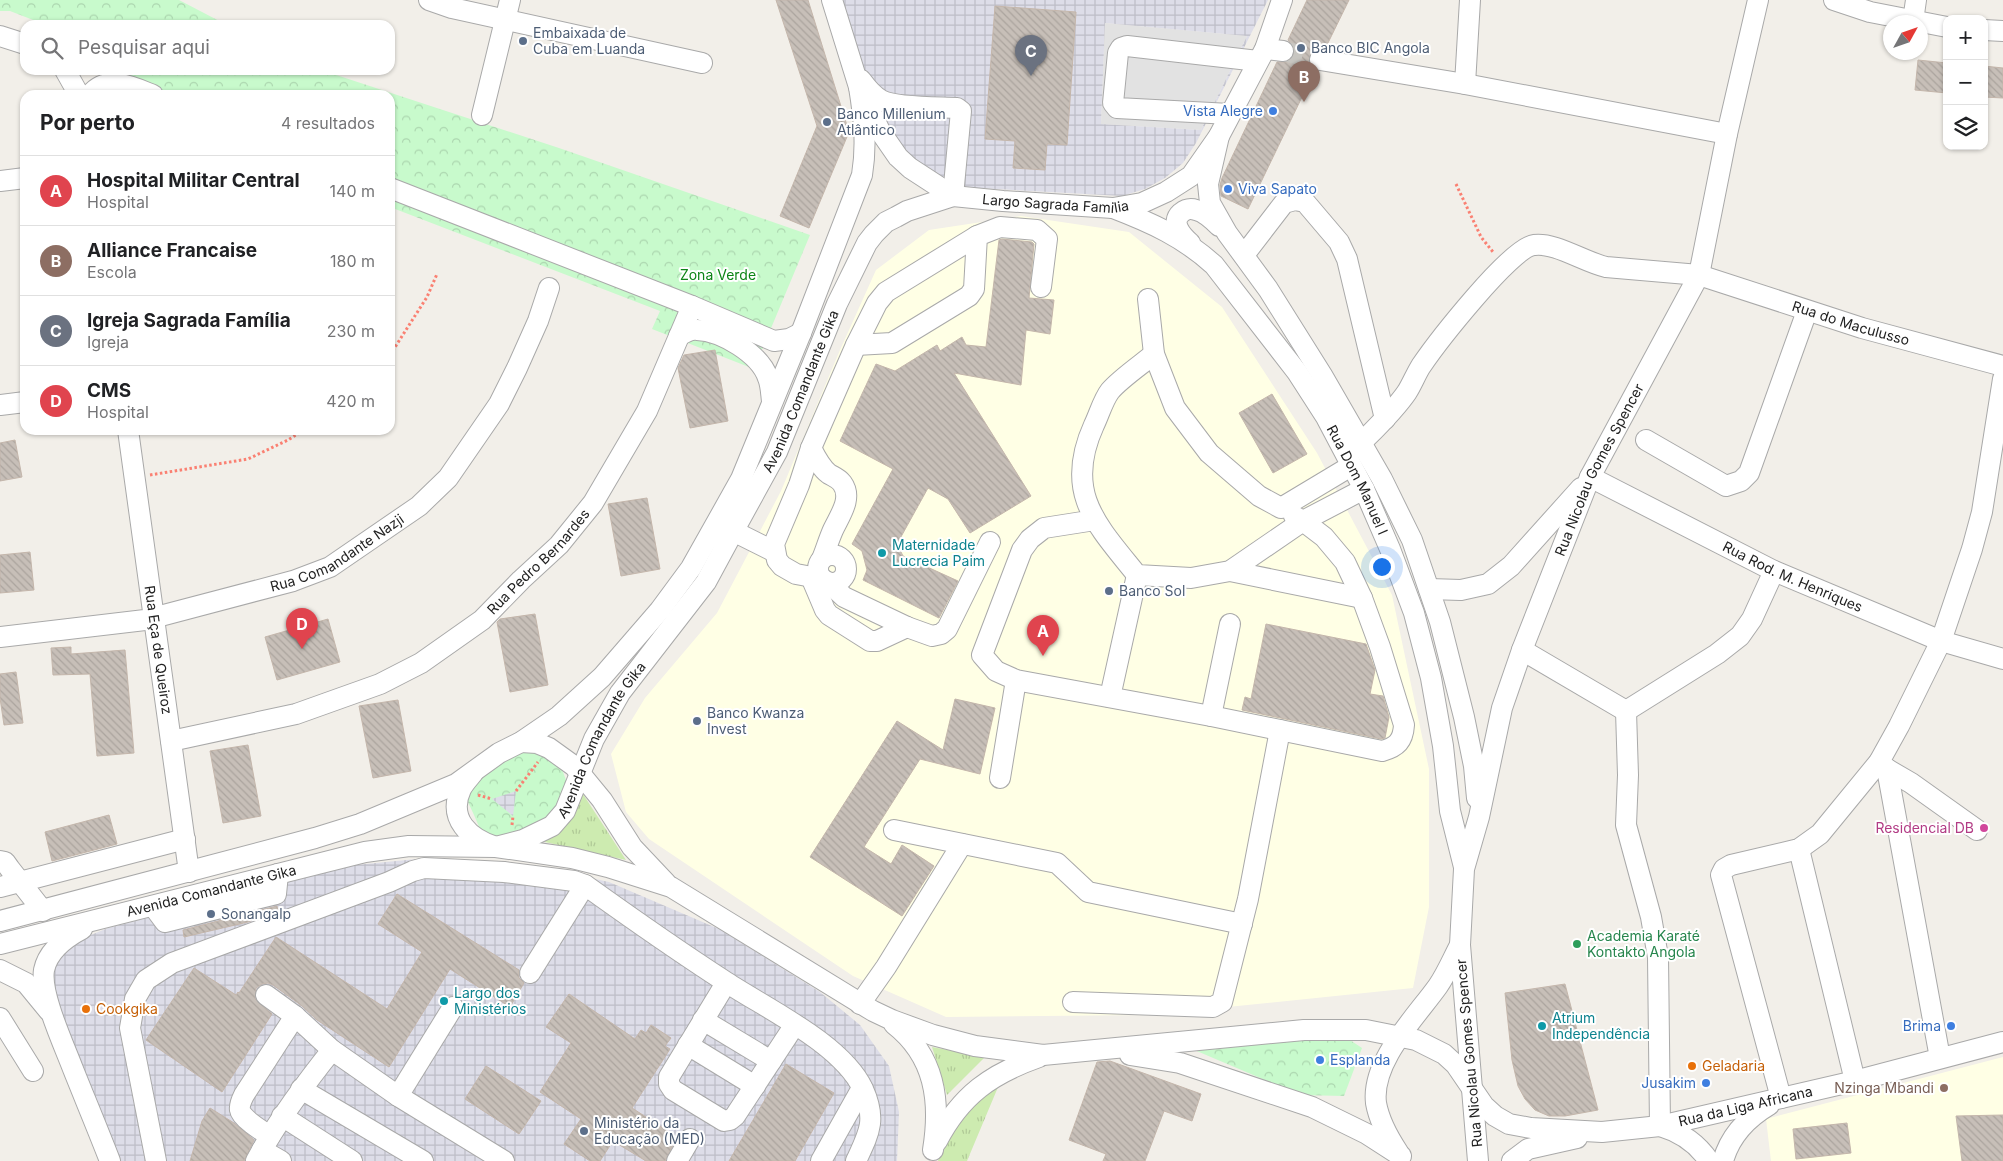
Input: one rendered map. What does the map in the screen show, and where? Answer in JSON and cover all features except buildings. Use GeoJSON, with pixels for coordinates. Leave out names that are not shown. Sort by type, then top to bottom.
{"type":"FeatureCollection","features":[{"type":"Feature","properties":{"kind":"street"},"geometry":{"type":"LineString","coordinates":[[429,0],[452,8],[702,63]]}},
{"type":"Feature","properties":{"kind":"street"},"geometry":{"type":"LineString","coordinates":[[482,115],[510,0]]}},
{"type":"Feature","properties":{"kind":"street","name":"Largo Sagrada Familia"},"geometry":{"type":"LineString","coordinates":[[832,0],[857,79],[880,131],[898,157],[925,179],[953,196],[1113,208],[1142,203],[1166,192],[1191,176],[1219,136],[1269,49],[1282,0]]}},
{"type":"Feature","properties":{"kind":"street"},"geometry":{"type":"LineString","coordinates":[[1230,114],[1117,108],[1114,103],[1118,53],[1126,46],[1269,49],[1290,0]]}},
{"type":"Feature","properties":{"kind":"street"},"geometry":{"type":"LineString","coordinates":[[1465,84],[1470,0]]}},
{"type":"Feature","properties":{"kind":"street","name":"Rua Nicolau Gomes Spencer"},"geometry":{"type":"LineString","coordinates":[[1478,1161],[1460,945],[1464,869],[1479,818],[1502,708],[1522,650],[1590,477],[1699,275],[1727,134],[1758,0]]}},
{"type":"Feature","properties":{"kind":"street"},"geometry":{"type":"LineString","coordinates":[[1834,0],[1884,15]]}},
{"type":"Feature","properties":{"kind":"street"},"geometry":{"type":"LineString","coordinates":[[1914,15],[1916,0]]}},
{"type":"Feature","properties":{"kind":"street"},"geometry":{"type":"LineString","coordinates":[[1928,24],[1943,26]]}},
{"type":"Feature","properties":{"kind":"street"},"geometry":{"type":"LineString","coordinates":[[1988,30],[2003,31]]}},
{"type":"Feature","properties":{"kind":"street"},"geometry":{"type":"LineString","coordinates":[[0,36],[20,42]]}},
{"type":"Feature","properties":{"kind":"street"},"geometry":{"type":"LineString","coordinates":[[1320,60],[1465,84],[1727,134]]}},
{"type":"Feature","properties":{"kind":"street"},"geometry":{"type":"LineString","coordinates":[[68,75],[76,90]]}},
{"type":"Feature","properties":{"kind":"street"},"geometry":{"type":"LineString","coordinates":[[857,79],[882,101],[894,104],[957,108],[961,111],[953,196]]}},
{"type":"Feature","properties":{"kind":"street","name":"Avenida Comandante Gika"},"geometry":{"type":"LineString","coordinates":[[0,944],[365,852],[409,846],[496,847],[523,840],[552,826],[565,811],[594,739],[620,693],[706,582],[741,479],[801,333],[862,175],[865,154],[865,124],[857,79]]}},
{"type":"Feature","properties":{"kind":"street"},"geometry":{"type":"LineString","coordinates":[[94,90],[96,87],[108,83],[125,84],[140,90]]}},
{"type":"Feature","properties":{"kind":"street","name":"Rua Dom Manuel I"},"geometry":{"type":"LineString","coordinates":[[1219,136],[1208,184],[1210,203],[1227,233],[1268,289],[1322,376],[1399,511],[1412,540],[1429,589],[1464,717],[1474,766],[1479,818]]}},
{"type":"Feature","properties":{"kind":"street"},"geometry":{"type":"LineString","coordinates":[[0,181],[20,179]]}},
{"type":"Feature","properties":{"kind":"street"},"geometry":{"type":"LineString","coordinates":[[395,190],[774,340],[789,339],[801,333]]}},
{"type":"Feature","properties":{"kind":"street","name":"Avenida Comandante Gika"},"geometry":{"type":"LineString","coordinates":[[0,921],[189,872],[360,824],[456,784],[499,753],[521,742],[559,716],[602,678],[660,610],[725,527],[776,452],[837,304],[874,234],[886,222],[908,211],[953,196]]}},
{"type":"Feature","properties":{"kind":"street"},"geometry":{"type":"LineString","coordinates":[[1244,255],[1284,203],[1295,200],[1305,202],[1338,242],[1347,259],[1385,419]]}},
{"type":"Feature","properties":{"kind":"street","name":"Rua Dom Manuel I"},"geometry":{"type":"LineString","coordinates":[[1113,208],[1157,226],[1198,252],[1214,265],[1297,372],[1326,417],[1364,489],[1390,549],[1414,613],[1431,678],[1443,746],[1450,811],[1464,869]]}},
{"type":"Feature","properties":{"kind":"street"},"geometry":{"type":"LineString","coordinates":[[1198,252],[1178,230],[1176,222],[1178,216],[1185,210],[1198,210],[1204,213],[1227,233]]}},
{"type":"Feature","properties":{"kind":"street"},"geometry":{"type":"LineString","coordinates":[[990,542],[947,629],[941,634],[932,636],[907,627],[844,597],[823,571],[782,566],[775,552],[774,544],[799,485],[811,448],[856,345],[877,303],[886,292],[978,236],[1000,227],[1037,230],[1048,239],[1041,288]]}},
{"type":"Feature","properties":{"kind":"street"},"geometry":{"type":"LineString","coordinates":[[856,345],[892,343],[969,296],[974,289],[978,236]]}},
{"type":"Feature","properties":{"kind":"street","name":"Rua do Maculusso"},"geometry":{"type":"LineString","coordinates":[[1504,266],[1528,245],[1536,244],[1546,245],[1600,266],[1699,275],[1918,345],[2003,366]]}},
{"type":"Feature","properties":{"kind":"street"},"geometry":{"type":"LineString","coordinates":[[1361,443],[1385,419],[1407,392],[1421,366],[1460,314],[1504,266]]}},
{"type":"Feature","properties":{"kind":"street","name":"Rua Comandante Nazji"},"geometry":{"type":"LineString","coordinates":[[0,637],[154,618],[293,581],[330,567],[419,506],[448,478],[499,404],[534,329],[549,288]]}},
{"type":"Feature","properties":{"kind":"street"},"geometry":{"type":"LineString","coordinates":[[1095,520],[1044,528],[1030,539],[1022,550],[982,655],[996,671],[1016,680],[1211,716],[1382,751],[1398,744],[1403,736],[1404,725],[1380,647],[1362,598],[1345,562],[1324,537],[1303,521],[1259,496],[1209,453],[1174,408],[1154,354],[1148,299]]}},
{"type":"Feature","properties":{"kind":"street","name":"Rua Pedro Bernardes"},"geometry":{"type":"LineString","coordinates":[[171,740],[296,714],[380,684],[421,663],[482,620],[521,580],[560,545],[594,503],[647,411],[692,306]]}},
{"type":"Feature","properties":{"kind":"street"},"geometry":{"type":"LineString","coordinates":[[1646,440],[1726,486],[1741,482],[1749,473],[1807,311]]}},
{"type":"Feature","properties":{"kind":"street"},"geometry":{"type":"LineString","coordinates":[[679,336],[695,329],[729,338],[760,364],[768,378],[772,401]]}},
{"type":"Feature","properties":{"kind":"street"},"geometry":{"type":"LineString","coordinates":[[1154,354],[1110,391],[1089,436],[1082,465],[1081,486],[1095,520],[1137,575],[1191,578],[1230,571],[1362,598]]}},
{"type":"Feature","properties":{"kind":"street"},"geometry":{"type":"LineString","coordinates":[[1723,1161],[1736,1133],[1754,1114],[1781,1098],[1721,875],[1724,869],[1731,865],[1799,849],[1820,834],[1883,765],[1899,726],[1941,641],[1972,549],[1982,512],[2003,379]]}},
{"type":"Feature","properties":{"kind":"street"},"geometry":{"type":"LineString","coordinates":[[0,405],[20,403]]}},
{"type":"Feature","properties":{"kind":"street","name":"Rua Eça de Queiroz"},"geometry":{"type":"LineString","coordinates":[[129,435],[189,872]]}},
{"type":"Feature","properties":{"kind":"street"},"geometry":{"type":"LineString","coordinates":[[811,448],[817,460],[842,483],[846,491],[844,508],[833,531],[823,571],[825,610],[829,615],[870,641],[877,641],[907,627]]}},
{"type":"Feature","properties":{"kind":"street"},"geometry":{"type":"LineString","coordinates":[[1281,508],[1351,466]]}},
{"type":"Feature","properties":{"kind":"street"},"geometry":{"type":"LineString","coordinates":[[799,485],[812,474],[820,472],[829,473]]}},
{"type":"Feature","properties":{"kind":"street"},"geometry":{"type":"LineString","coordinates":[[1429,589],[1475,588],[1494,580],[1510,566],[1590,477]]}},
{"type":"Feature","properties":{"kind":"street","name":"Rua Rod. M. Henriques"},"geometry":{"type":"LineString","coordinates":[[1590,477],[1774,570],[1941,641],[2003,659]]}},
{"type":"Feature","properties":{"kind":"street"},"geometry":{"type":"LineString","coordinates":[[1230,571],[1303,521],[1364,489]]}},
{"type":"Feature","properties":{"kind":"street"},"geometry":{"type":"LineString","coordinates":[[725,527],[775,552]]}},
{"type":"Feature","properties":{"kind":"street"},"geometry":{"type":"LineString","coordinates":[[1626,711],[1717,654],[1740,636],[1752,619],[1774,570]]}},
{"type":"Feature","properties":{"kind":"street"},"geometry":{"type":"LineString","coordinates":[[1110,697],[1137,575]]}},
{"type":"Feature","properties":{"kind":"street"},"geometry":{"type":"LineString","coordinates":[[1211,716],[1230,624]]}},
{"type":"Feature","properties":{"kind":"street"},"geometry":{"type":"LineString","coordinates":[[1522,650],[1626,711]]}},
{"type":"Feature","properties":{"kind":"street"},"geometry":{"type":"LineString","coordinates":[[1000,778],[1016,680]]}},
{"type":"Feature","properties":{"kind":"street"},"geometry":{"type":"LineString","coordinates":[[1626,711],[1628,775],[1626,825],[1651,917],[1658,956],[1660,1126],[1677,1131],[1694,1143],[1709,1161]]}},
{"type":"Feature","properties":{"kind":"street"},"geometry":{"type":"LineString","coordinates":[[1073,1002],[1218,1006],[1224,997],[1242,924],[1280,730]]}},
{"type":"Feature","properties":{"kind":"street"},"geometry":{"type":"LineString","coordinates":[[521,742],[536,743],[549,748],[565,758],[602,800],[632,847],[671,888],[908,1035],[921,1052],[930,1071],[935,1089],[936,1130],[930,1156]]}},
{"type":"Feature","properties":{"kind":"street"},"geometry":{"type":"LineString","coordinates":[[1883,765],[1977,830]]}},
{"type":"Feature","properties":{"kind":"street"},"geometry":{"type":"LineString","coordinates":[[1883,765],[1940,1058]]}},
{"type":"Feature","properties":{"kind":"street"},"geometry":{"type":"LineString","coordinates":[[473,773],[461,790],[458,807],[461,822],[472,836],[496,847],[572,858],[608,867],[671,888]]}},
{"type":"Feature","properties":{"kind":"street"},"geometry":{"type":"LineString","coordinates":[[894,830],[1057,863],[1088,892],[1242,924]]}},
{"type":"Feature","properties":{"kind":"street"},"geometry":{"type":"LineString","coordinates":[[0,887],[185,839]]}},
{"type":"Feature","properties":{"kind":"street"},"geometry":{"type":"LineString","coordinates":[[867,1008],[886,967],[962,844]]}},
{"type":"Feature","properties":{"kind":"street"},"geometry":{"type":"LineString","coordinates":[[1799,849],[1856,1081]]}},
{"type":"Feature","properties":{"kind":"street"},"geometry":{"type":"LineString","coordinates":[[0,861],[4,862],[43,911]]}},
{"type":"Feature","properties":{"kind":"street"},"geometry":{"type":"LineString","coordinates":[[156,1161],[130,1028],[136,999],[146,980],[172,963],[424,868],[504,872],[574,881],[585,885],[726,983],[821,1043],[850,1071],[862,1088],[869,1106],[871,1118],[870,1132],[856,1161]]}},
{"type":"Feature","properties":{"kind":"street"},"geometry":{"type":"LineString","coordinates":[[530,973],[585,885]]}},
{"type":"Feature","properties":{"kind":"street"},"geometry":{"type":"LineString","coordinates":[[101,919],[70,936],[57,946],[47,960],[44,980],[53,1017],[110,1161]]}},
{"type":"Feature","properties":{"kind":"street","name":"Rua Nicolau Gomes Spencer"},"geometry":{"type":"LineString","coordinates":[[1403,1159],[1384,1127],[1376,1102],[1376,1090],[1384,1065],[1400,1036],[1440,983],[1460,945]]}},
{"type":"Feature","properties":{"kind":"street"},"geometry":{"type":"LineString","coordinates":[[0,970],[26,983],[53,1017]]}},
{"type":"Feature","properties":{"kind":"street"},"geometry":{"type":"LineString","coordinates":[[726,983],[669,1077],[669,1084],[673,1090],[724,1121],[730,1120],[735,1116],[794,1026]]}},
{"type":"Feature","properties":{"kind":"street"},"geometry":{"type":"LineString","coordinates":[[266,995],[295,1016],[332,1050],[398,1096],[504,1161]]}},
{"type":"Feature","properties":{"kind":"street"},"geometry":{"type":"LineString","coordinates":[[398,1096],[453,1007]]}},
{"type":"Feature","properties":{"kind":"street"},"geometry":{"type":"LineString","coordinates":[[867,1008],[926,1032],[975,1046],[1043,1056]]}},
{"type":"Feature","properties":{"kind":"street"},"geometry":{"type":"LineString","coordinates":[[281,1161],[262,1149],[240,1112],[240,1105],[244,1095],[295,1016]]}},
{"type":"Feature","properties":{"kind":"street"},"geometry":{"type":"LineString","coordinates":[[0,1018],[33,1071]]}},
{"type":"Feature","properties":{"kind":"street"},"geometry":{"type":"LineString","coordinates":[[703,1020],[772,1061]]}},
{"type":"Feature","properties":{"kind":"street","name":"Rua da Liga Africana"},"geometry":{"type":"LineString","coordinates":[[1043,1056],[1326,1029],[1366,1030],[1416,1040],[1444,1054],[1456,1065],[1484,1106],[1495,1116],[1509,1124],[1531,1128],[1602,1132]]}},
{"type":"Feature","properties":{"kind":"street","name":"Rua da Liga Africana"},"geometry":{"type":"LineString","coordinates":[[1512,1161],[1528,1149],[1602,1132],[1660,1126],[1856,1081],[2003,1042]]}},
{"type":"Feature","properties":{"kind":"street"},"geometry":{"type":"LineString","coordinates":[[688,1045],[755,1086]]}},
{"type":"Feature","properties":{"kind":"street"},"geometry":{"type":"LineString","coordinates":[[262,1149],[301,1089],[332,1050]]}},
{"type":"Feature","properties":{"kind":"street"},"geometry":{"type":"LineString","coordinates":[[1101,1050],[1180,1064],[1312,1107],[1360,1130],[1403,1159]]}},
{"type":"Feature","properties":{"kind":"street"},"geometry":{"type":"LineString","coordinates":[[930,1156],[950,1120],[972,1093],[1000,1072],[1043,1056]]}},
{"type":"Feature","properties":{"kind":"street"},"geometry":{"type":"LineString","coordinates":[[821,1161],[862,1088]]}},
{"type":"Feature","properties":{"kind":"street"},"geometry":{"type":"LineString","coordinates":[[301,1089],[423,1161]]}},
{"type":"Feature","properties":{"kind":"street"},"geometry":{"type":"LineString","coordinates":[[282,1116],[352,1161]]}},
{"type":"Feature","properties":{"kind":"street"},"geometry":{"type":"LineString","coordinates":[[677,1161],[690,1139]]}},
{"type":"Feature","properties":{"kind":"path"},"geometry":{"type":"LineString","coordinates":[[1456,184],[1482,237],[1504,266]]}},
{"type":"Feature","properties":{"kind":"path"},"geometry":{"type":"LineString","coordinates":[[395,347],[427,296],[438,274]]}},
{"type":"Feature","properties":{"kind":"path"},"geometry":{"type":"LineString","coordinates":[[135,478],[248,458],[296,435]]}},
{"type":"Feature","properties":{"kind":"path"},"geometry":{"type":"LineString","coordinates":[[516,791],[549,748]]}},
{"type":"Feature","properties":{"kind":"shaded area"},"geometry":{"type":"Polygon","coordinates":[[[839,0],[1268,0],[1196,143],[1183,163],[1165,178],[1145,189],[1122,196],[959,187],[935,181],[883,129],[839,0]],[[995,6],[985,139],[1015,141],[1013,168],[1044,170],[1047,144],[1067,145],[1076,12],[995,6]],[[1105,23],[1101,124],[1201,130],[1247,36],[1105,23]]]}},
{"type":"Feature","properties":{"kind":"shaded area"},"geometry":{"type":"Polygon","coordinates":[[[1105,23],[1247,36],[1201,130],[1101,124],[1105,23]]]}},
{"type":"Feature","properties":{"kind":"shaded area"},"geometry":{"type":"Polygon","coordinates":[[[1021,216],[1129,232],[1222,307],[1317,453],[1392,595],[1429,769],[1429,907],[1413,988],[1149,1015],[946,1017],[853,976],[649,839],[626,812],[611,754],[645,698],[717,613],[781,491],[876,270],[929,230],[1021,216]]]}},
{"type":"Feature","properties":{"kind":"shaded area"},"geometry":{"type":"Polygon","coordinates":[[[516,791],[513,816],[492,799],[516,791]]]}},
{"type":"Feature","properties":{"kind":"shaded area","name":"Largo dos Ministérios"},"geometry":{"type":"Polygon","coordinates":[[[417,859],[544,868],[609,882],[719,929],[820,992],[860,1025],[889,1066],[899,1112],[897,1161],[120,1161],[58,1011],[51,982],[57,960],[71,943],[108,928],[355,865],[417,859]]]}},
{"type":"Feature","properties":{"kind":"shaded area","name":"Nzinga Mbandi"},"geometry":{"type":"Polygon","coordinates":[[[2003,1057],[2003,1161],[1771,1161],[1766,1119],[2003,1057]]]}},
{"type":"Feature","properties":{"kind":"green space"},"geometry":{"type":"Polygon","coordinates":[[[0,0],[179,0],[217,20],[33,20],[10,11],[0,11],[0,0]]]}},
{"type":"Feature","properties":{"kind":"green space","name":"Zona Verde"},"geometry":{"type":"Polygon","coordinates":[[[105,75],[336,75],[382,90],[115,90],[105,75]]]}},
{"type":"Feature","properties":{"kind":"green space","name":"Zona Verde"},"geometry":{"type":"Polygon","coordinates":[[[395,94],[559,148],[810,235],[754,369],[652,329],[660,311],[395,209],[395,94]]]}},
{"type":"Feature","properties":{"kind":"green space"},"geometry":{"type":"Polygon","coordinates":[[[520,745],[547,755],[558,763],[569,790],[553,822],[496,838],[480,829],[467,800],[472,780],[520,745]]]}},
{"type":"Feature","properties":{"kind":"green space"},"geometry":{"type":"Polygon","coordinates":[[[579,788],[626,860],[536,840],[579,788]]]}},
{"type":"Feature","properties":{"kind":"green space"},"geometry":{"type":"Polygon","coordinates":[[[1345,1032],[1350,1040],[1362,1048],[1344,1096],[1300,1095],[1192,1049],[1345,1032]]]}},
{"type":"Feature","properties":{"kind":"green space"},"geometry":{"type":"Polygon","coordinates":[[[932,1047],[985,1057],[947,1095],[932,1047]]]}},
{"type":"Feature","properties":{"kind":"green space"},"geometry":{"type":"Polygon","coordinates":[[[1001,1080],[967,1161],[938,1161],[957,1127],[1001,1080]]]}},
{"type":"Feature","properties":{"kind":"tunnel"},"geometry":{"type":"LineString","coordinates":[[1283,51],[1320,60]]}},
{"type":"Feature","properties":{"kind":"place","name":"Embaixada de Cuba em Luanda"},"geometry":{"type":"Point","coordinates":[523,41]}},
{"type":"Feature","properties":{"kind":"place","name":"Banco BIC Angola"},"geometry":{"type":"Point","coordinates":[1301,48]}},
{"type":"Feature","properties":{"kind":"place","name":"Igreja Sagrada Família"},"geometry":{"type":"Point","coordinates":[1031,76]}},
{"type":"Feature","properties":{"kind":"place","name":"Alliance Francaise"},"geometry":{"type":"Point","coordinates":[1304,102]}},
{"type":"Feature","properties":{"kind":"place","name":"Vista Alegre"},"geometry":{"type":"Point","coordinates":[1273,111]}},
{"type":"Feature","properties":{"kind":"place","name":"Banco Millenium Atlântico"},"geometry":{"type":"Point","coordinates":[827,122]}},
{"type":"Feature","properties":{"kind":"place","name":"Viva Sapato"},"geometry":{"type":"Point","coordinates":[1228,189]}},
{"type":"Feature","properties":{"kind":"place","name":"Maternidade Lucrecia Paim"},"geometry":{"type":"Point","coordinates":[882,553]}},
{"type":"Feature","properties":{"kind":"place","name":"Banco Sol"},"geometry":{"type":"Point","coordinates":[1109,591]}},
{"type":"Feature","properties":{"kind":"place","name":"CMS"},"geometry":{"type":"Point","coordinates":[302,649]}},
{"type":"Feature","properties":{"kind":"place","name":"Hospital Militar Central"},"geometry":{"type":"Point","coordinates":[1043,656]}},
{"type":"Feature","properties":{"kind":"place","name":"Banco Kwanza Invest"},"geometry":{"type":"Point","coordinates":[697,721]}},
{"type":"Feature","properties":{"kind":"place","name":"Residencial DB"},"geometry":{"type":"Point","coordinates":[1984,828]}},
{"type":"Feature","properties":{"kind":"place","name":"Sonangalp"},"geometry":{"type":"Point","coordinates":[211,914]}},
{"type":"Feature","properties":{"kind":"place","name":"Academia Karaté Kontakto Angola"},"geometry":{"type":"Point","coordinates":[1577,944]}},
{"type":"Feature","properties":{"kind":"place","name":"Largo dos Ministérios"},"geometry":{"type":"Point","coordinates":[444,1001]}},
{"type":"Feature","properties":{"kind":"place","name":"Cookgika"},"geometry":{"type":"Point","coordinates":[86,1009]}},
{"type":"Feature","properties":{"kind":"place","name":"Atrium Independência"},"geometry":{"type":"Point","coordinates":[1542,1026]}},
{"type":"Feature","properties":{"kind":"place","name":"Brima"},"geometry":{"type":"Point","coordinates":[1951,1026]}},
{"type":"Feature","properties":{"kind":"place","name":"Esplanda"},"geometry":{"type":"Point","coordinates":[1320,1060]}},
{"type":"Feature","properties":{"kind":"place","name":"Geladaria"},"geometry":{"type":"Point","coordinates":[1692,1066]}},
{"type":"Feature","properties":{"kind":"place","name":"Jusakim"},"geometry":{"type":"Point","coordinates":[1706,1083]}},
{"type":"Feature","properties":{"kind":"place","name":"Nzinga Mbandi"},"geometry":{"type":"Point","coordinates":[1944,1088]}},
{"type":"Feature","properties":{"kind":"place","name":"Ministério da Educação (MED)"},"geometry":{"type":"Point","coordinates":[584,1131]}}]}
